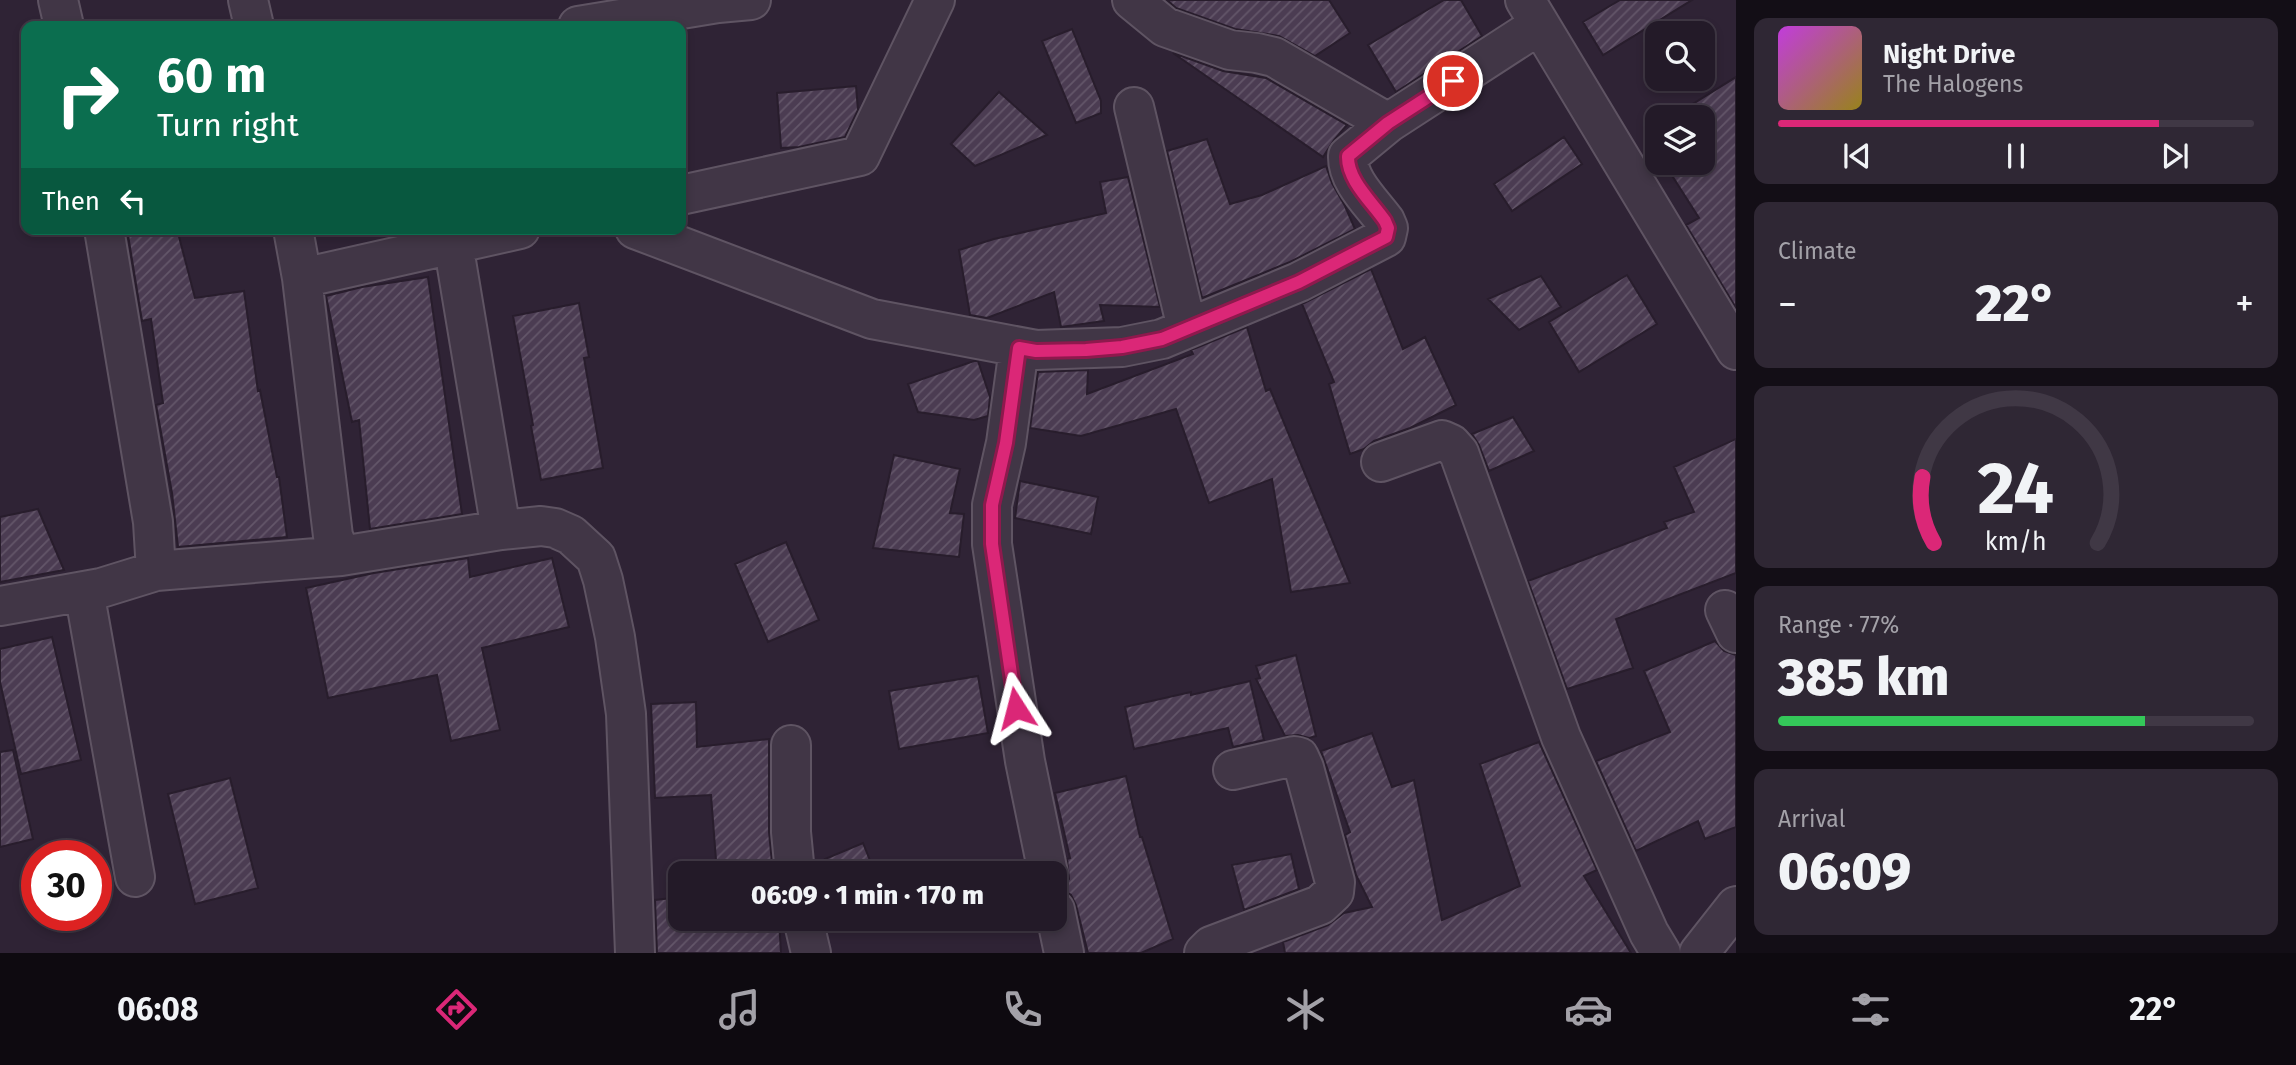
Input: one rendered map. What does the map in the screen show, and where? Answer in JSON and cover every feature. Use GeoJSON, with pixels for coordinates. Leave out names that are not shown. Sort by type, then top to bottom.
{"type":"FeatureCollection","features":[{"type":"Feature","properties":{"kind":"street"},"geometry":{"type":"LineString","coordinates":[[58,0],[63,21]]}},
{"type":"Feature","properties":{"kind":"street"},"geometry":{"type":"LineString","coordinates":[[248,0],[253,21]]}},
{"type":"Feature","properties":{"kind":"street"},"geometry":{"type":"LineString","coordinates":[[608,21],[751,0]]}},
{"type":"Feature","properties":{"kind":"street"},"geometry":{"type":"LineString","coordinates":[[686,194],[860,156],[935,0]]}},
{"type":"Feature","properties":{"kind":"street"},"geometry":{"type":"LineString","coordinates":[[1132,0],[1165,27],[1223,48],[1274,57],[1388,123]]}},
{"type":"Feature","properties":{"kind":"street"},"geometry":{"type":"LineString","coordinates":[[651,235],[872,319],[1036,351],[1122,347],[1162,339],[1299,282],[1386,237],[1388,228],[1385,221],[1351,175],[1347,165],[1348,156],[1532,13],[1736,350]]}},
{"type":"Feature","properties":{"kind":"street"},"geometry":{"type":"LineString","coordinates":[[1134,107],[1187,328]]}},
{"type":"Feature","properties":{"kind":"street"},"geometry":{"type":"LineString","coordinates":[[105,235],[153,522],[156,571]]}},
{"type":"Feature","properties":{"kind":"street"},"geometry":{"type":"LineString","coordinates":[[294,235],[302,278],[331,525],[341,556]]}},
{"type":"Feature","properties":{"kind":"street"},"geometry":{"type":"LineString","coordinates":[[302,278],[491,235]]}},
{"type":"Feature","properties":{"kind":"street"},"geometry":{"type":"LineString","coordinates":[[453,243],[501,530]]}},
{"type":"Feature","properties":{"kind":"street"},"geometry":{"type":"LineString","coordinates":[[1019,348],[1006,443],[992,505],[992,544],[1024,761],[1045,861]]}},
{"type":"Feature","properties":{"kind":"street"},"geometry":{"type":"LineString","coordinates":[[1381,462],[1442,440],[1451,444],[1459,453],[1561,737],[1649,933],[1661,953]]}},
{"type":"Feature","properties":{"kind":"street"},"geometry":{"type":"LineString","coordinates":[[0,606],[85,592],[156,571],[341,556],[541,526],[555,528],[571,536],[596,558],[615,637],[626,714],[635,953]]}},
{"type":"Feature","properties":{"kind":"street"},"geometry":{"type":"LineString","coordinates":[[85,592],[135,877]]}},
{"type":"Feature","properties":{"kind":"street"},"geometry":{"type":"LineString","coordinates":[[791,745],[791,832],[794,861]]}},
{"type":"Feature","properties":{"kind":"street"},"geometry":{"type":"LineString","coordinates":[[1204,953],[1211,946],[1320,905],[1334,892],[1335,882],[1299,757],[1233,770]]}},
{"type":"Feature","properties":{"kind":"street"},"geometry":{"type":"LineString","coordinates":[[1699,953],[1736,906]]}},
{"type":"Feature","properties":{"kind":"street"},"geometry":{"type":"LineString","coordinates":[[806,931],[811,953]]}},
{"type":"Feature","properties":{"kind":"street"},"geometry":{"type":"LineString","coordinates":[[1059,931],[1064,953]]}},
{"type":"Feature","properties":{"kind":"building"},"geometry":{"type":"Polygon","coordinates":[[[1167,0],[1329,0],[1350,33],[1315,56],[1279,36],[1235,29],[1176,8],[1167,0]]]}},
{"type":"Feature","properties":{"kind":"building"},"geometry":{"type":"Polygon","coordinates":[[[1444,0],[1461,0],[1482,36],[1396,92],[1368,45],[1444,0]]]}},
{"type":"Feature","properties":{"kind":"building"},"geometry":{"type":"Polygon","coordinates":[[[1620,0],[1692,0],[1658,21],[1645,21],[1645,29],[1603,55],[1583,22],[1620,0]]]}},
{"type":"Feature","properties":{"kind":"building"},"geometry":{"type":"Polygon","coordinates":[[[1072,29],[1101,101],[1101,113],[1076,123],[1042,41],[1072,29]]]}},
{"type":"Feature","properties":{"kind":"building"},"geometry":{"type":"Polygon","coordinates":[[[1173,53],[1223,71],[1266,78],[1347,125],[1323,157],[1173,53]]]}},
{"type":"Feature","properties":{"kind":"building"},"geometry":{"type":"Polygon","coordinates":[[[1736,77],[1736,308],[1686,225],[1699,218],[1672,175],[1715,175],[1715,105],[1691,105],[1736,77]]]}},
{"type":"Feature","properties":{"kind":"building"},"geometry":{"type":"Polygon","coordinates":[[[856,86],[858,110],[845,137],[781,148],[777,93],[856,86]]]}},
{"type":"Feature","properties":{"kind":"building"},"geometry":{"type":"Polygon","coordinates":[[[999,92],[1047,135],[975,166],[951,144],[999,92]]]}},
{"type":"Feature","properties":{"kind":"building"},"geometry":{"type":"Polygon","coordinates":[[[1564,137],[1582,164],[1512,211],[1494,184],[1564,137]]]}},
{"type":"Feature","properties":{"kind":"building"},"geometry":{"type":"Polygon","coordinates":[[[1207,139],[1230,204],[1262,195],[1326,166],[1355,229],[1290,262],[1202,298],[1167,151],[1207,139]]]}},
{"type":"Feature","properties":{"kind":"building"},"geometry":{"type":"Polygon","coordinates":[[[1128,177],[1160,307],[1100,305],[1104,321],[1061,327],[1054,292],[987,318],[970,315],[959,250],[994,239],[1106,213],[1100,182],[1128,177]]]}},
{"type":"Feature","properties":{"kind":"building"},"geometry":{"type":"Polygon","coordinates":[[[128,235],[179,235],[195,298],[244,291],[258,391],[260,390],[279,477],[287,537],[178,547],[172,493],[156,405],[163,403],[151,319],[142,321],[128,235]]]}},
{"type":"Feature","properties":{"kind":"building"},"geometry":{"type":"Polygon","coordinates":[[[1371,269],[1403,349],[1425,337],[1456,405],[1350,454],[1329,384],[1334,382],[1302,304],[1371,269]]]}},
{"type":"Feature","properties":{"kind":"building"},"geometry":{"type":"Polygon","coordinates":[[[1627,275],[1657,324],[1579,372],[1549,322],[1627,275]]]}},
{"type":"Feature","properties":{"kind":"building"},"geometry":{"type":"Polygon","coordinates":[[[1541,276],[1561,307],[1519,330],[1488,299],[1541,276]]]}},
{"type":"Feature","properties":{"kind":"building"},"geometry":{"type":"Polygon","coordinates":[[[428,277],[462,514],[370,529],[359,420],[352,422],[326,296],[362,287],[428,277]]]}},
{"type":"Feature","properties":{"kind":"building"},"geometry":{"type":"Polygon","coordinates":[[[579,303],[589,357],[584,358],[603,468],[541,480],[513,316],[579,303]]]}},
{"type":"Feature","properties":{"kind":"building"},"geometry":{"type":"Polygon","coordinates":[[[1247,327],[1266,391],[1270,389],[1350,583],[1291,592],[1272,479],[1209,503],[1176,409],[1081,436],[1030,428],[1038,372],[1088,370],[1087,394],[1193,354],[1191,350],[1247,327]]]}},
{"type":"Feature","properties":{"kind":"building"},"geometry":{"type":"Polygon","coordinates":[[[978,361],[990,397],[988,416],[974,420],[918,412],[908,384],[978,361]]]}},
{"type":"Feature","properties":{"kind":"building"},"geometry":{"type":"Polygon","coordinates":[[[1513,417],[1534,451],[1489,471],[1472,434],[1513,417]]]}},
{"type":"Feature","properties":{"kind":"building"},"geometry":{"type":"Polygon","coordinates":[[[1736,439],[1736,573],[1616,619],[1633,668],[1567,689],[1528,581],[1667,528],[1664,522],[1694,512],[1674,467],[1736,439]]]}},
{"type":"Feature","properties":{"kind":"building"},"geometry":{"type":"Polygon","coordinates":[[[894,455],[960,469],[950,513],[964,514],[959,557],[873,548],[894,455]]]}},
{"type":"Feature","properties":{"kind":"building"},"geometry":{"type":"Polygon","coordinates":[[[1020,481],[1098,497],[1091,534],[1015,518],[1020,481]]]}},
{"type":"Feature","properties":{"kind":"building"},"geometry":{"type":"Polygon","coordinates":[[[38,509],[64,570],[0,582],[0,517],[38,509]]]}},
{"type":"Feature","properties":{"kind":"building"},"geometry":{"type":"Polygon","coordinates":[[[786,542],[819,620],[768,642],[735,564],[786,542]]]}},
{"type":"Feature","properties":{"kind":"building"},"geometry":{"type":"Polygon","coordinates":[[[468,558],[470,577],[552,558],[569,627],[482,648],[500,730],[451,741],[437,675],[328,698],[306,588],[374,573],[468,558]]]}},
{"type":"Feature","properties":{"kind":"building"},"geometry":{"type":"Polygon","coordinates":[[[52,637],[81,760],[21,774],[0,682],[0,649],[52,637]]]}},
{"type":"Feature","properties":{"kind":"building"},"geometry":{"type":"Polygon","coordinates":[[[1715,641],[1724,651],[1736,655],[1736,827],[1705,839],[1698,821],[1636,851],[1596,761],[1670,732],[1644,671],[1715,641]]]}},
{"type":"Feature","properties":{"kind":"building"},"geometry":{"type":"Polygon","coordinates":[[[1296,655],[1316,736],[1309,738],[1285,736],[1256,679],[1260,678],[1256,666],[1296,655]]]}},
{"type":"Feature","properties":{"kind":"building"},"geometry":{"type":"Polygon","coordinates":[[[978,676],[988,733],[899,749],[889,691],[978,676]]]}},
{"type":"Feature","properties":{"kind":"building"},"geometry":{"type":"Polygon","coordinates":[[[1250,681],[1264,740],[1233,747],[1228,728],[1134,749],[1125,707],[1250,681]]]}},
{"type":"Feature","properties":{"kind":"building"},"geometry":{"type":"Polygon","coordinates":[[[696,702],[697,747],[769,739],[769,832],[772,861],[716,861],[711,795],[655,798],[651,704],[696,702]]]}},
{"type":"Feature","properties":{"kind":"building"},"geometry":{"type":"Polygon","coordinates":[[[1372,733],[1392,787],[1414,780],[1442,920],[1520,886],[1480,764],[1539,742],[1597,870],[1584,876],[1631,953],[1285,953],[1283,942],[1328,925],[1344,913],[1372,907],[1356,875],[1345,835],[1350,832],[1321,751],[1372,733]]]}},
{"type":"Feature","properties":{"kind":"building"},"geometry":{"type":"Polygon","coordinates":[[[13,750],[33,839],[0,847],[0,752],[13,750]]]}},
{"type":"Feature","properties":{"kind":"building"},"geometry":{"type":"Polygon","coordinates":[[[1126,776],[1140,837],[1173,939],[1141,953],[1088,953],[1076,905],[1067,892],[1067,859],[1070,858],[1055,793],[1126,776]]]}},
{"type":"Feature","properties":{"kind":"building"},"geometry":{"type":"Polygon","coordinates":[[[230,778],[258,888],[195,904],[168,794],[230,778]]]}},
{"type":"Feature","properties":{"kind":"building"},"geometry":{"type":"Polygon","coordinates":[[[863,843],[870,861],[826,861],[825,859],[863,843]]]}},
{"type":"Feature","properties":{"kind":"building"},"geometry":{"type":"Polygon","coordinates":[[[1291,854],[1299,889],[1244,910],[1232,865],[1291,854]]]}},
{"type":"Feature","properties":{"kind":"building"},"geometry":{"type":"Polygon","coordinates":[[[668,898],[668,931],[780,931],[781,953],[657,953],[655,900],[668,898]]]}},
{"type":"Feature","properties":{"kind":"route"},"geometry":{"type":"LineString","coordinates":[[1016,708],[992,544],[992,505],[1006,443],[1019,348],[1036,351],[1086,350],[1122,347],[1162,339],[1299,282],[1386,237],[1388,228],[1385,221],[1351,175],[1347,165],[1348,156],[1388,123],[1453,81]]}}]}
